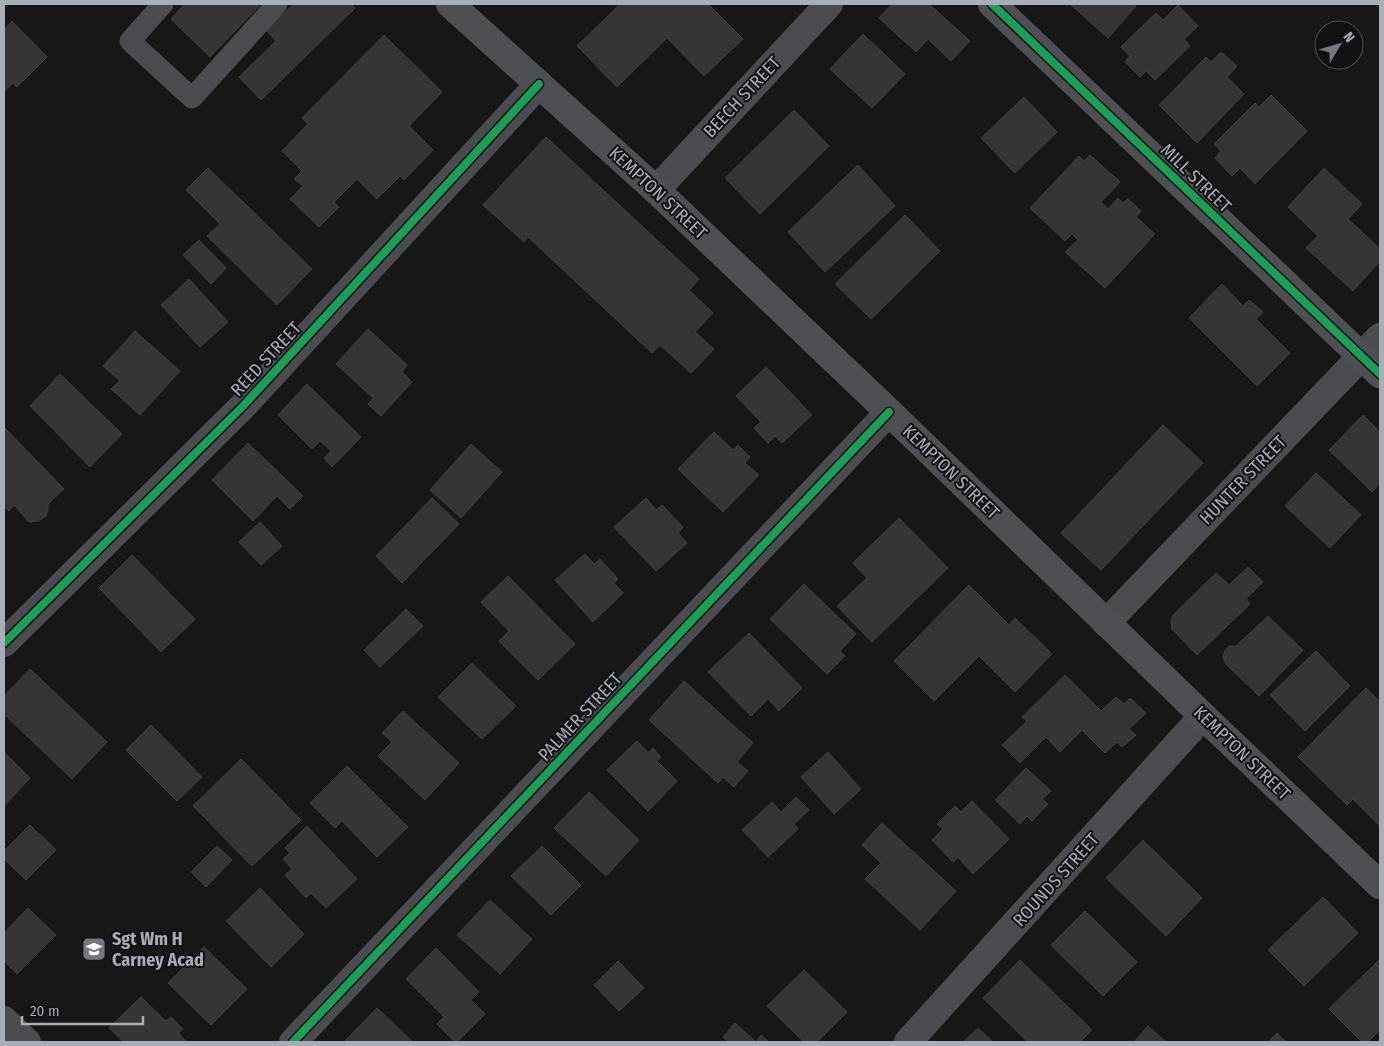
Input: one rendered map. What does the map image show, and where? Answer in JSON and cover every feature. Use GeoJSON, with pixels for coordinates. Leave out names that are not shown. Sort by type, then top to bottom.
{"type":"FeatureCollection","features":[{"type":"Feature","properties":{"kind":"main road","name":"KEMPTON STREET"},"geometry":{"type":"LineString","coordinates":[[450,4],[656,190],[1380,885]]}},
{"type":"Feature","properties":{"kind":"main road","name":"MILL STREET"},"geometry":{"type":"LineString","coordinates":[[992,4],[1374,356]]}},
{"type":"Feature","properties":{"kind":"street","name":"BEECH STREET"},"geometry":{"type":"LineString","coordinates":[[656,190],[829,4]]}},
{"type":"Feature","properties":{"kind":"street","name":"REED STREET"},"geometry":{"type":"LineString","coordinates":[[4,643],[244,405],[539,84]]}},
{"type":"Feature","properties":{"kind":"street","name":"HUNTER STREET"},"geometry":{"type":"LineString","coordinates":[[1106,623],[1374,356]]}},
{"type":"Feature","properties":{"kind":"street","name":"PALMER STREET"},"geometry":{"type":"LineString","coordinates":[[293,1042],[889,412]]}},
{"type":"Feature","properties":{"kind":"street","name":"ROUNDS STREET"},"geometry":{"type":"LineString","coordinates":[[908,1042],[1203,716]]}},
{"type":"Feature","properties":{"kind":"street"},"geometry":{"type":"LineString","coordinates":[[4,1020],[27,1042]]}},
{"type":"Feature","properties":{"kind":"lane"},"geometry":{"type":"LineString","coordinates":[[163,4],[130,41],[192,98],[277,4]]}},
{"type":"Feature","properties":{"kind":"building"},"geometry":{"type":"Polygon","coordinates":[[[185,4],[261,4],[210,57],[171,19],[185,4]]]}},
{"type":"Feature","properties":{"kind":"building"},"geometry":{"type":"Polygon","coordinates":[[[294,4],[351,4],[355,8],[261,100],[239,77],[276,41],[266,30],[294,4]]]}},
{"type":"Feature","properties":{"kind":"building"},"geometry":{"type":"Polygon","coordinates":[[[620,4],[708,4],[743,39],[704,76],[667,38],[617,87],[577,46],[620,4]]]}},
{"type":"Feature","properties":{"kind":"building"},"geometry":{"type":"Polygon","coordinates":[[[892,4],[929,4],[970,41],[951,61],[928,39],[916,52],[879,18],[892,4]]]}},
{"type":"Feature","properties":{"kind":"building"},"geometry":{"type":"Polygon","coordinates":[[[1071,4],[1132,4],[1136,6],[1108,38],[1071,4]]]}},
{"type":"Feature","properties":{"kind":"building"},"geometry":{"type":"Polygon","coordinates":[[[1178,5],[1198,26],[1184,39],[1190,46],[1155,80],[1146,71],[1140,77],[1125,62],[1130,56],[1121,47],[1156,13],[1163,20],[1178,5]]]}},
{"type":"Feature","properties":{"kind":"building"},"geometry":{"type":"Polygon","coordinates":[[[12,21],[47,57],[17,87],[13,83],[4,91],[4,30],[12,21]]]}},
{"type":"Feature","properties":{"kind":"building"},"geometry":{"type":"Polygon","coordinates":[[[863,34],[905,74],[872,108],[830,69],[863,34]]]}},
{"type":"Feature","properties":{"kind":"building"},"geometry":{"type":"Polygon","coordinates":[[[384,35],[442,92],[409,126],[433,150],[404,180],[400,176],[377,199],[357,179],[334,202],[339,207],[319,227],[290,199],[303,186],[294,179],[302,171],[282,151],[308,124],[302,118],[384,35]]]}},
{"type":"Feature","properties":{"kind":"building"},"geometry":{"type":"Polygon","coordinates":[[[1221,52],[1237,66],[1227,77],[1244,94],[1197,143],[1159,105],[1206,57],[1211,62],[1221,52]]]}},
{"type":"Feature","properties":{"kind":"building"},"geometry":{"type":"Polygon","coordinates":[[[1271,95],[1307,131],[1255,184],[1240,168],[1232,176],[1215,158],[1221,151],[1214,144],[1255,103],[1259,107],[1271,95]]]}},
{"type":"Feature","properties":{"kind":"building"},"geometry":{"type":"Polygon","coordinates":[[[1024,97],[1057,132],[1015,173],[981,138],[1024,97]]]}},
{"type":"Feature","properties":{"kind":"building"},"geometry":{"type":"Polygon","coordinates":[[[794,110],[829,146],[760,214],[725,178],[794,110]]]}},
{"type":"Feature","properties":{"kind":"building"},"geometry":{"type":"Polygon","coordinates":[[[546,137],[699,279],[689,290],[713,313],[695,332],[714,349],[691,373],[660,345],[652,353],[528,237],[524,242],[483,205],[546,137]]]}},
{"type":"Feature","properties":{"kind":"building"},"geometry":{"type":"Polygon","coordinates":[[[1090,155],[1120,182],[1101,202],[1108,209],[1118,198],[1123,203],[1128,199],[1141,211],[1136,217],[1155,234],[1105,288],[1065,252],[1078,240],[1072,234],[1065,241],[1030,208],[1079,156],[1084,161],[1090,155]]]}},
{"type":"Feature","properties":{"kind":"building"},"geometry":{"type":"Polygon","coordinates":[[[858,165],[895,206],[825,272],[788,232],[858,165]]]}},
{"type":"Feature","properties":{"kind":"building"},"geometry":{"type":"Polygon","coordinates":[[[208,168],[312,269],[277,305],[207,236],[220,224],[186,190],[208,168]]]}},
{"type":"Feature","properties":{"kind":"building"},"geometry":{"type":"Polygon","coordinates":[[[1324,168],[1362,204],[1348,219],[1380,249],[1380,261],[1353,291],[1306,248],[1318,236],[1288,207],[1324,168]]]}},
{"type":"Feature","properties":{"kind":"building"},"geometry":{"type":"Polygon","coordinates":[[[905,215],[940,251],[871,319],[835,284],[905,215]]]}},
{"type":"Feature","properties":{"kind":"building"},"geometry":{"type":"Polygon","coordinates":[[[199,240],[226,268],[211,284],[183,255],[199,240]]]}},
{"type":"Feature","properties":{"kind":"building"},"geometry":{"type":"Polygon","coordinates":[[[189,279],[228,322],[200,347],[161,305],[189,279]]]}},
{"type":"Feature","properties":{"kind":"building"},"geometry":{"type":"Polygon","coordinates":[[[1222,284],[1243,306],[1249,300],[1263,312],[1256,319],[1290,353],[1257,386],[1189,318],[1222,284]]]}},
{"type":"Feature","properties":{"kind":"building"},"geometry":{"type":"Polygon","coordinates":[[[368,329],[407,365],[402,372],[412,382],[381,416],[368,404],[373,398],[336,364],[368,329]]]}},
{"type":"Feature","properties":{"kind":"building"},"geometry":{"type":"Polygon","coordinates":[[[135,331],[180,371],[140,415],[111,389],[120,381],[103,366],[135,331]]]}},
{"type":"Feature","properties":{"kind":"building"},"geometry":{"type":"Polygon","coordinates":[[[766,367],[812,415],[782,443],[775,436],[768,443],[754,428],[761,422],[736,396],[766,367]]]}},
{"type":"Feature","properties":{"kind":"building"},"geometry":{"type":"Polygon","coordinates":[[[60,374],[122,434],[90,467],[30,406],[60,374]]]}},
{"type":"Feature","properties":{"kind":"building"},"geometry":{"type":"Polygon","coordinates":[[[307,384],[361,437],[332,467],[324,458],[331,451],[320,441],[312,449],[278,415],[307,384]]]}},
{"type":"Feature","properties":{"kind":"building"},"geometry":{"type":"Polygon","coordinates":[[[1363,415],[1380,432],[1380,483],[1372,492],[1329,450],[1363,415]]]}},
{"type":"Feature","properties":{"kind":"building"},"geometry":{"type":"Polygon","coordinates":[[[1163,425],[1203,463],[1101,570],[1061,533],[1163,425]]]}},
{"type":"Feature","properties":{"kind":"building"},"geometry":{"type":"Polygon","coordinates":[[[5,428],[64,489],[48,504],[46,516],[38,521],[29,522],[14,505],[9,511],[4,506],[5,428]]]}},
{"type":"Feature","properties":{"kind":"building"},"geometry":{"type":"Polygon","coordinates":[[[714,432],[733,450],[738,445],[750,457],[745,463],[759,475],[723,512],[678,469],[714,432]]]}},
{"type":"Feature","properties":{"kind":"building"},"geometry":{"type":"Polygon","coordinates":[[[248,443],[303,496],[290,509],[277,496],[253,521],[212,480],[248,443]]]}},
{"type":"Feature","properties":{"kind":"building"},"geometry":{"type":"Polygon","coordinates":[[[471,444],[502,472],[461,518],[430,490],[471,444]]]}},
{"type":"Feature","properties":{"kind":"building"},"geometry":{"type":"Polygon","coordinates":[[[1316,473],[1361,515],[1330,548],[1285,506],[1316,473]]]}},
{"type":"Feature","properties":{"kind":"building"},"geometry":{"type":"Polygon","coordinates":[[[432,498],[459,524],[402,583],[376,556],[432,498]]]}},
{"type":"Feature","properties":{"kind":"building"},"geometry":{"type":"Polygon","coordinates":[[[646,498],[656,510],[662,505],[683,527],[678,533],[687,543],[656,571],[614,527],[646,498]]]}},
{"type":"Feature","properties":{"kind":"building"},"geometry":{"type":"Polygon","coordinates":[[[899,518],[948,568],[872,642],[837,606],[867,578],[853,563],[899,518]]]}},
{"type":"Feature","properties":{"kind":"building"},"geometry":{"type":"Polygon","coordinates":[[[260,522],[282,546],[261,565],[239,542],[260,522]]]}},
{"type":"Feature","properties":{"kind":"building"},"geometry":{"type":"Polygon","coordinates":[[[585,554],[594,564],[600,559],[618,579],[614,583],[623,593],[593,622],[555,580],[585,554]]]}},
{"type":"Feature","properties":{"kind":"building"},"geometry":{"type":"Polygon","coordinates":[[[132,555],[195,619],[161,652],[99,588],[132,555]]]}},
{"type":"Feature","properties":{"kind":"building"},"geometry":{"type":"Polygon","coordinates":[[[1248,567],[1263,582],[1246,599],[1250,604],[1197,655],[1172,629],[1171,620],[1174,614],[1216,573],[1229,585],[1248,567]]]}},
{"type":"Feature","properties":{"kind":"building"},"geometry":{"type":"Polygon","coordinates":[[[508,576],[575,644],[538,680],[499,641],[509,631],[481,602],[508,576]]]}},
{"type":"Feature","properties":{"kind":"building"},"geometry":{"type":"Polygon","coordinates":[[[804,584],[856,634],[840,651],[845,656],[827,674],[770,619],[804,584]]]}},
{"type":"Feature","properties":{"kind":"building"},"geometry":{"type":"Polygon","coordinates":[[[969,585],[1009,625],[1015,618],[1052,654],[1015,692],[979,656],[934,701],[894,661],[969,585]]]}},
{"type":"Feature","properties":{"kind":"building"},"geometry":{"type":"Polygon","coordinates":[[[406,609],[423,626],[380,667],[364,650],[406,609]]]}},
{"type":"Feature","properties":{"kind":"building"},"geometry":{"type":"Polygon","coordinates":[[[1268,616],[1303,650],[1259,696],[1226,664],[1223,657],[1225,650],[1230,646],[1236,646],[1268,616]]]}},
{"type":"Feature","properties":{"kind":"building"},"geometry":{"type":"Polygon","coordinates":[[[749,633],[802,688],[779,711],[768,699],[751,716],[708,672],[749,633]]]}},
{"type":"Feature","properties":{"kind":"building"},"geometry":{"type":"Polygon","coordinates":[[[1316,651],[1350,686],[1305,731],[1270,695],[1316,651]]]}},
{"type":"Feature","properties":{"kind":"building"},"geometry":{"type":"Polygon","coordinates":[[[472,663],[516,706],[482,739],[438,697],[472,663]]]}},
{"type":"Feature","properties":{"kind":"building"},"geometry":{"type":"Polygon","coordinates":[[[30,669],[107,742],[72,779],[4,714],[4,696],[30,669]]]}},
{"type":"Feature","properties":{"kind":"building"},"geometry":{"type":"Polygon","coordinates":[[[1065,675],[1101,711],[1116,697],[1124,704],[1130,698],[1146,713],[1129,729],[1136,735],[1122,747],[1117,742],[1105,753],[1082,730],[1060,752],[1046,737],[1020,763],[1002,745],[1027,721],[1022,717],[1065,675]]]}},
{"type":"Feature","properties":{"kind":"building"},"geometry":{"type":"Polygon","coordinates":[[[684,681],[753,743],[737,762],[748,771],[734,787],[723,777],[718,783],[649,720],[684,681]]]}},
{"type":"Feature","properties":{"kind":"building"},"geometry":{"type":"Polygon","coordinates":[[[1366,688],[1380,702],[1380,826],[1353,799],[1347,805],[1298,757],[1366,688]]]}},
{"type":"Feature","properties":{"kind":"building"},"geometry":{"type":"Polygon","coordinates":[[[403,711],[459,763],[425,800],[378,756],[392,742],[382,733],[403,711]]]}},
{"type":"Feature","properties":{"kind":"building"},"geometry":{"type":"Polygon","coordinates":[[[151,725],[202,777],[177,801],[126,750],[151,725]]]}},
{"type":"Feature","properties":{"kind":"building"},"geometry":{"type":"Polygon","coordinates":[[[637,741],[648,753],[653,748],[661,757],[657,761],[677,781],[648,811],[607,770],[637,741]]]}},
{"type":"Feature","properties":{"kind":"building"},"geometry":{"type":"Polygon","coordinates":[[[4,752],[30,778],[4,806],[4,752]]]}},
{"type":"Feature","properties":{"kind":"building"},"geometry":{"type":"Polygon","coordinates":[[[828,752],[861,789],[834,814],[801,777],[828,752]]]}},
{"type":"Feature","properties":{"kind":"building"},"geometry":{"type":"Polygon","coordinates":[[[241,759],[301,820],[252,866],[193,806],[241,759]]]}},
{"type":"Feature","properties":{"kind":"building"},"geometry":{"type":"Polygon","coordinates":[[[347,766],[408,827],[377,857],[342,821],[335,828],[310,803],[347,766]]]}},
{"type":"Feature","properties":{"kind":"building"},"geometry":{"type":"Polygon","coordinates":[[[1026,768],[1051,791],[1042,799],[1048,804],[1032,821],[1027,816],[1020,824],[995,800],[1026,768]]]}},
{"type":"Feature","properties":{"kind":"building"},"geometry":{"type":"Polygon","coordinates":[[[589,792],[639,840],[606,876],[554,828],[589,792]]]}},
{"type":"Feature","properties":{"kind":"building"},"geometry":{"type":"Polygon","coordinates":[[[796,797],[809,810],[794,824],[798,829],[768,857],[742,830],[772,802],[781,812],[796,797]]]}},
{"type":"Feature","properties":{"kind":"building"},"geometry":{"type":"Polygon","coordinates":[[[972,801],[1009,839],[973,874],[958,857],[953,862],[932,840],[943,829],[937,824],[955,806],[961,812],[972,801]]]}},
{"type":"Feature","properties":{"kind":"building"},"geometry":{"type":"Polygon","coordinates":[[[882,823],[956,891],[920,930],[865,879],[881,863],[862,845],[882,823]]]}},
{"type":"Feature","properties":{"kind":"building"},"geometry":{"type":"Polygon","coordinates":[[[30,825],[56,850],[26,880],[4,859],[4,851],[30,825]]]}},
{"type":"Feature","properties":{"kind":"building"},"geometry":{"type":"Polygon","coordinates":[[[307,826],[357,879],[326,908],[311,893],[306,898],[285,875],[292,869],[283,859],[290,853],[285,848],[307,826]]]}},
{"type":"Feature","properties":{"kind":"building"},"geometry":{"type":"Polygon","coordinates":[[[1143,840],[1202,898],[1166,936],[1106,878],[1143,840]]]}},
{"type":"Feature","properties":{"kind":"building"},"geometry":{"type":"Polygon","coordinates":[[[217,846],[232,860],[206,887],[191,872],[217,846]]]}},
{"type":"Feature","properties":{"kind":"building"},"geometry":{"type":"Polygon","coordinates":[[[542,846],[581,885],[551,915],[511,876],[542,846]]]}},
{"type":"Feature","properties":{"kind":"building"},"geometry":{"type":"Polygon","coordinates":[[[260,888],[304,934],[271,967],[226,921],[260,888]]]}},
{"type":"Feature","properties":{"kind":"building"},"geometry":{"type":"Polygon","coordinates":[[[1323,897],[1358,933],[1304,986],[1268,950],[1323,897]]]}},
{"type":"Feature","properties":{"kind":"building"},"geometry":{"type":"Polygon","coordinates":[[[490,900],[532,939],[500,974],[457,935],[490,900]]]}},
{"type":"Feature","properties":{"kind":"building"},"geometry":{"type":"Polygon","coordinates":[[[28,908],[56,935],[17,974],[4,961],[4,933],[28,908]]]}},
{"type":"Feature","properties":{"kind":"building"},"geometry":{"type":"Polygon","coordinates":[[[1085,911],[1137,962],[1103,996],[1051,945],[1085,911]]]}},
{"type":"Feature","properties":{"kind":"building"},"geometry":{"type":"Polygon","coordinates":[[[204,947],[247,989],[211,1025],[168,983],[204,947]]]}},
{"type":"Feature","properties":{"kind":"building"},"geometry":{"type":"Polygon","coordinates":[[[436,948],[479,992],[471,1000],[485,1014],[457,1042],[437,1024],[444,1017],[406,979],[436,948]]]}},
{"type":"Feature","properties":{"kind":"building"},"geometry":{"type":"Polygon","coordinates":[[[1380,959],[1380,1030],[1368,1042],[1362,1042],[1329,1009],[1380,959]]]}},
{"type":"Feature","properties":{"kind":"building"},"geometry":{"type":"Polygon","coordinates":[[[1020,960],[1092,1030],[1080,1042],[1028,1042],[983,998],[1020,960]]]}},
{"type":"Feature","properties":{"kind":"building"},"geometry":{"type":"Polygon","coordinates":[[[618,961],[644,988],[619,1011],[594,985],[618,961]]]}},
{"type":"Feature","properties":{"kind":"building"},"geometry":{"type":"Polygon","coordinates":[[[804,970],[847,1012],[817,1042],[804,1042],[767,1006],[804,970]]]}},
{"type":"Feature","properties":{"kind":"building"},"geometry":{"type":"Polygon","coordinates":[[[141,997],[166,1021],[171,1017],[183,1029],[178,1033],[187,1042],[124,1042],[109,1028],[141,997]]]}},
{"type":"Feature","properties":{"kind":"building"},"geometry":{"type":"Polygon","coordinates":[[[377,1008],[413,1042],[344,1042],[377,1008]]]}},
{"type":"Feature","properties":{"kind":"building"},"geometry":{"type":"Polygon","coordinates":[[[735,1023],[756,1042],[729,1042],[723,1037],[735,1023]]]}},
{"type":"Feature","properties":{"kind":"building"},"geometry":{"type":"Polygon","coordinates":[[[1148,1026],[1166,1042],[1134,1042],[1148,1026]]]}},
{"type":"Feature","properties":{"kind":"building"},"geometry":{"type":"Polygon","coordinates":[[[978,1028],[993,1042],[963,1042],[978,1028]]]}},
{"type":"Feature","properties":{"kind":"building"},"geometry":{"type":"Polygon","coordinates":[[[1277,1033],[1286,1042],[1268,1042],[1277,1033]]]}},
{"type":"Feature","properties":{"kind":"building"},"geometry":{"type":"Polygon","coordinates":[[[761,1035],[769,1042],[756,1042],[761,1035]]]}},
{"type":"Feature","properties":{"kind":"cycle path"},"geometry":{"type":"LineString","coordinates":[[992,4],[1380,374]]}},
{"type":"Feature","properties":{"kind":"cycle path"},"geometry":{"type":"LineString","coordinates":[[4,643],[244,405],[539,84]]}},
{"type":"Feature","properties":{"kind":"cycle path"},"geometry":{"type":"LineString","coordinates":[[293,1042],[889,412]]}},
{"type":"Feature","properties":{"kind":"place","name":"Sgt Wm H Carney Acad"},"geometry":{"type":"Point","coordinates":[94,949]}}]}
